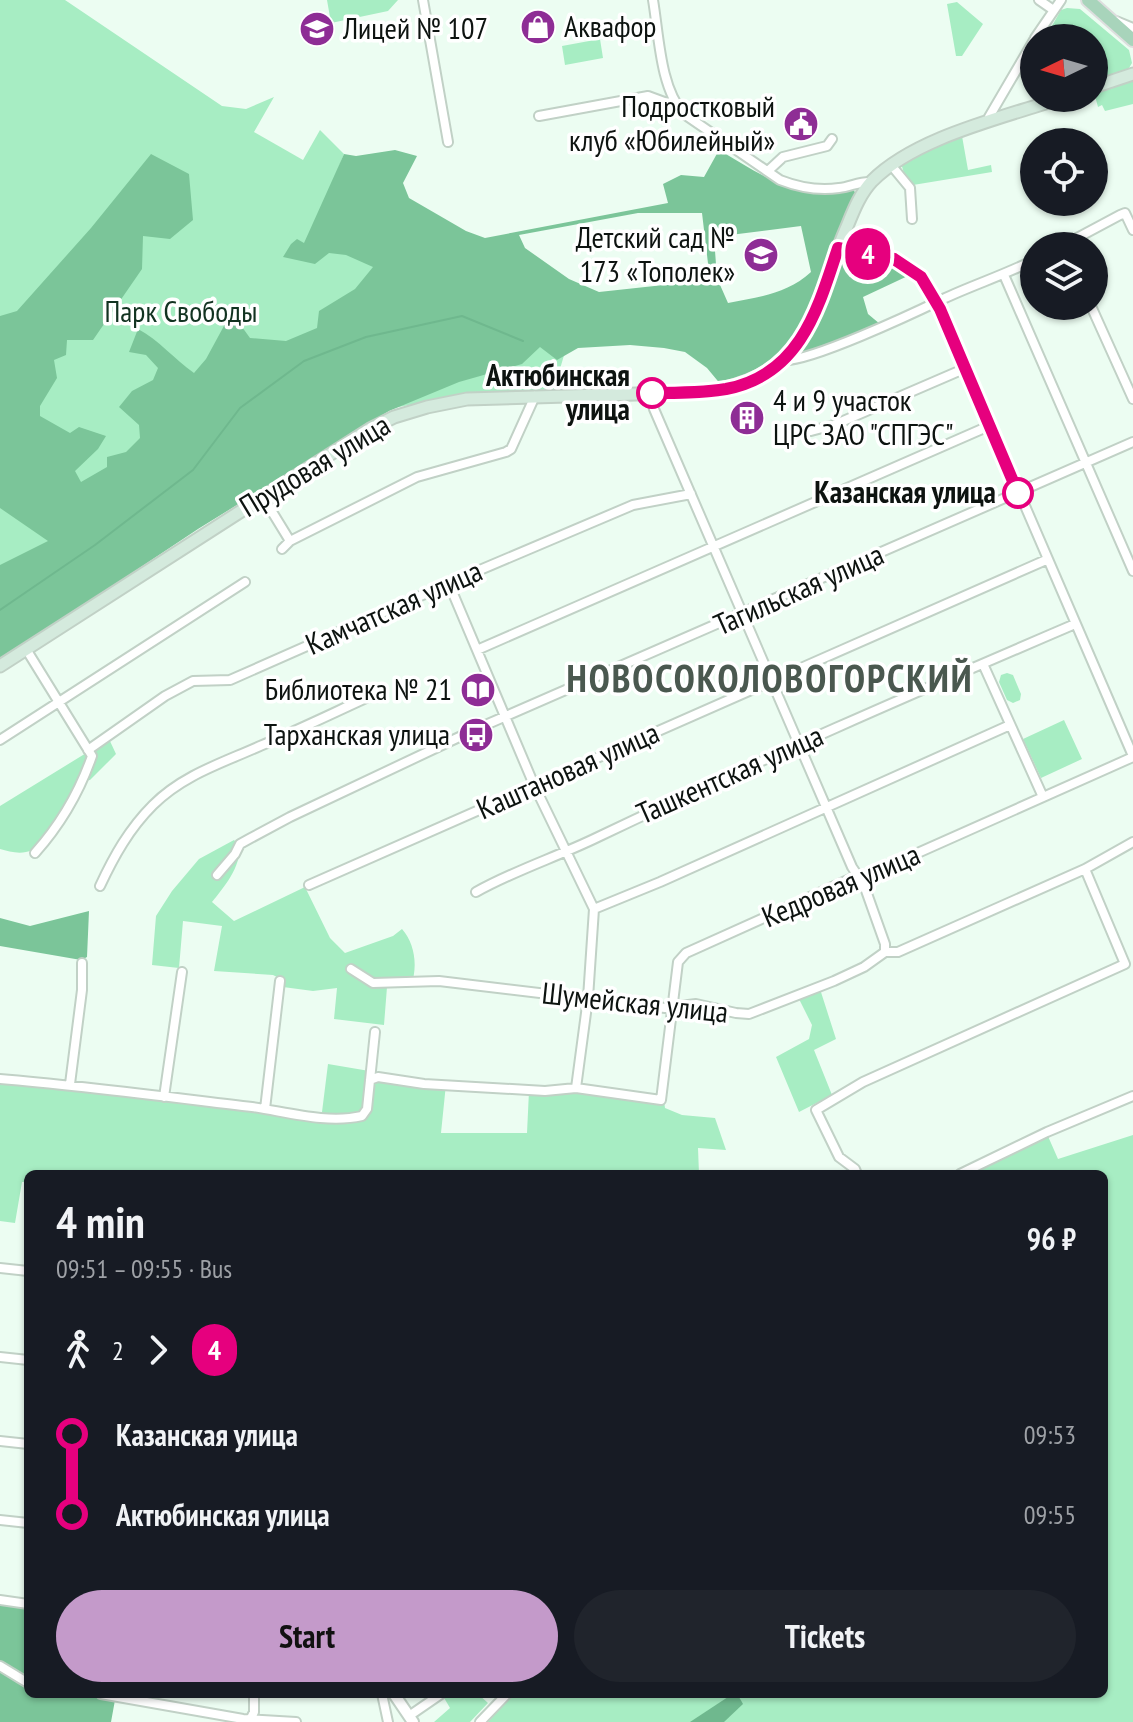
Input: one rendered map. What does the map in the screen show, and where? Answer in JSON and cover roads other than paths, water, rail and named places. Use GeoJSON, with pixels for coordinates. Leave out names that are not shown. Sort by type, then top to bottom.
{"type":"FeatureCollection","features":[{"type":"Feature","properties":{"kind":"main road"},"geometry":{"type":"LineString","coordinates":[[1092,2],[1133,40]]}},
{"type":"Feature","properties":{"kind":"main road"},"geometry":{"type":"LineString","coordinates":[[1108,81],[1131,72]]}},
{"type":"Feature","properties":{"kind":"main road","name":"Прудовая улица"},"geometry":{"type":"LineString","coordinates":[[0,666],[370,429],[394,417],[467,399],[705,392],[729,388],[753,379],[794,350],[809,326],[858,200],[871,182],[891,165],[928,143],[1020,112]]}},
{"type":"Feature","properties":{"kind":"street"},"geometry":{"type":"LineString","coordinates":[[423,0],[448,142]]}},
{"type":"Feature","properties":{"kind":"street"},"geometry":{"type":"LineString","coordinates":[[653,0],[673,102],[684,114],[780,180],[811,188],[839,188],[871,182]]}},
{"type":"Feature","properties":{"kind":"street"},"geometry":{"type":"LineString","coordinates":[[1039,0],[1052,9]]}},
{"type":"Feature","properties":{"kind":"street"},"geometry":{"type":"LineString","coordinates":[[1043,24],[1061,0]]}},
{"type":"Feature","properties":{"kind":"street"},"geometry":{"type":"LineString","coordinates":[[1108,18],[1133,28]]}},
{"type":"Feature","properties":{"kind":"street"},"geometry":{"type":"LineString","coordinates":[[990,122],[989,117],[1020,63]]}},
{"type":"Feature","properties":{"kind":"street"},"geometry":{"type":"LineString","coordinates":[[539,116],[648,96],[673,102]]}},
{"type":"Feature","properties":{"kind":"street"},"geometry":{"type":"LineString","coordinates":[[769,170],[783,157],[827,146],[832,139]]}},
{"type":"Feature","properties":{"kind":"street"},"geometry":{"type":"LineString","coordinates":[[891,165],[910,188],[912,219]]}},
{"type":"Feature","properties":{"kind":"street"},"geometry":{"type":"LineString","coordinates":[[1090,232],[1125,213],[1133,230]]}},
{"type":"Feature","properties":{"kind":"street"},"geometry":{"type":"LineString","coordinates":[[838,248],[894,259],[921,277],[937,302],[1133,757]]}},
{"type":"Feature","properties":{"kind":"street"},"geometry":{"type":"LineString","coordinates":[[782,360],[794,360],[842,343],[1020,267]]}},
{"type":"Feature","properties":{"kind":"street"},"geometry":{"type":"LineString","coordinates":[[1004,275],[1133,571]]}},
{"type":"Feature","properties":{"kind":"street"},"geometry":{"type":"LineString","coordinates":[[1097,320],[1133,399]]}},
{"type":"Feature","properties":{"kind":"street"},"geometry":{"type":"LineString","coordinates":[[811,431],[834,425],[966,368]]}},
{"type":"Feature","properties":{"kind":"street"},"geometry":{"type":"LineString","coordinates":[[650,393],[712,548],[859,877],[885,944],[885,952]]}},
{"type":"Feature","properties":{"kind":"street"},"geometry":{"type":"LineString","coordinates":[[282,549],[290,541],[417,477],[506,452],[516,439],[535,396]]}},
{"type":"Feature","properties":{"kind":"street"},"geometry":{"type":"LineString","coordinates":[[477,650],[989,426]]}},
{"type":"Feature","properties":{"kind":"street","name":"Тагильская улица"},"geometry":{"type":"LineString","coordinates":[[217,875],[240,844],[396,766],[1133,442]]}},
{"type":"Feature","properties":{"kind":"street","name":"Камчатская улица"},"geometry":{"type":"LineString","coordinates":[[88,750],[165,696],[193,681],[230,680],[633,505],[691,494]]}},
{"type":"Feature","properties":{"kind":"street"},"geometry":{"type":"LineString","coordinates":[[263,497],[290,541]]}},
{"type":"Feature","properties":{"kind":"street","name":"Каштановая улица"},"geometry":{"type":"LineString","coordinates":[[309,885],[1046,560]]}},
{"type":"Feature","properties":{"kind":"street"},"geometry":{"type":"LineString","coordinates":[[0,740],[245,582]]}},
{"type":"Feature","properties":{"kind":"street"},"geometry":{"type":"LineString","coordinates":[[370,1080],[378,1077],[424,1084],[545,1091],[576,1088],[588,998],[594,909],[534,785],[449,584]]}},
{"type":"Feature","properties":{"kind":"street","name":"Ташкентская улица"},"geometry":{"type":"LineString","coordinates":[[476,892],[504,876],[799,743],[1075,624]]}},
{"type":"Feature","properties":{"kind":"street"},"geometry":{"type":"LineString","coordinates":[[26,649],[92,756],[83,785],[53,833],[35,853]]}},
{"type":"Feature","properties":{"kind":"street"},"geometry":{"type":"LineString","coordinates":[[983,664],[1043,797]]}},
{"type":"Feature","properties":{"kind":"street"},"geometry":{"type":"LineString","coordinates":[[100,886],[118,848],[132,829],[154,804],[179,784],[218,763],[366,698]]}},
{"type":"Feature","properties":{"kind":"street"},"geometry":{"type":"LineString","coordinates":[[594,909],[1010,725]]}},
{"type":"Feature","properties":{"kind":"street","name":"Кедровая улица"},"geometry":{"type":"LineString","coordinates":[[576,1088],[661,1100],[678,962],[686,953],[1133,757]]}},
{"type":"Feature","properties":{"kind":"street","name":"Шумейская улица"},"geometry":{"type":"LineString","coordinates":[[351,969],[373,983],[439,981],[672,1007],[696,1004],[749,1014],[834,981],[864,967],[885,952],[898,952],[1085,869],[1133,842]]}},
{"type":"Feature","properties":{"kind":"street"},"geometry":{"type":"LineString","coordinates":[[853,1170],[839,1157],[816,1110],[863,1082],[1122,967],[1125,961],[1085,869]]}},
{"type":"Feature","properties":{"kind":"street"},"geometry":{"type":"LineString","coordinates":[[70,1084],[82,990],[82,963]]}},
{"type":"Feature","properties":{"kind":"street"},"geometry":{"type":"LineString","coordinates":[[164,1097],[182,972]]}},
{"type":"Feature","properties":{"kind":"street"},"geometry":{"type":"LineString","coordinates":[[265,1109],[280,981]]}},
{"type":"Feature","properties":{"kind":"street"},"geometry":{"type":"LineString","coordinates":[[0,1079],[70,1084],[325,1118],[362,1116],[367,1109],[375,1032]]}},
{"type":"Feature","properties":{"kind":"street"},"geometry":{"type":"LineString","coordinates":[[968,1170],[1047,1132],[1133,1096]]}},
{"type":"Feature","properties":{"kind":"street"},"geometry":{"type":"LineString","coordinates":[[0,1268],[24,1271]]}},
{"type":"Feature","properties":{"kind":"street"},"geometry":{"type":"LineString","coordinates":[[0,1357],[24,1360]]}},
{"type":"Feature","properties":{"kind":"street"},"geometry":{"type":"LineString","coordinates":[[0,1441],[24,1444]]}},
{"type":"Feature","properties":{"kind":"street"},"geometry":{"type":"LineString","coordinates":[[0,1520],[24,1523]]}},
{"type":"Feature","properties":{"kind":"street"},"geometry":{"type":"LineString","coordinates":[[0,1600],[24,1603]]}},
{"type":"Feature","properties":{"kind":"street"},"geometry":{"type":"LineString","coordinates":[[0,1666],[24,1681]]}},
{"type":"Feature","properties":{"kind":"street"},"geometry":{"type":"LineString","coordinates":[[124,1698],[250,1720],[296,1722]]}},
{"type":"Feature","properties":{"kind":"street"},"geometry":{"type":"LineString","coordinates":[[250,1720],[254,1712],[254,1698]]}},
{"type":"Feature","properties":{"kind":"street"},"geometry":{"type":"LineString","coordinates":[[383,1698],[388,1722]]}},
{"type":"Feature","properties":{"kind":"street"},"geometry":{"type":"LineString","coordinates":[[397,1698],[411,1719],[436,1698]]}},
{"type":"Feature","properties":{"kind":"street"},"geometry":{"type":"LineString","coordinates":[[480,1722],[503,1698]]}},
{"type":"Feature","properties":{"kind":"waterway"},"geometry":{"type":"LineString","coordinates":[[0,610],[95,545],[193,470],[240,408],[304,361],[366,337],[462,316],[523,341]]}},
{"type":"Feature","properties":{"kind":"place","name":"Аквафор"},"geometry":{"type":"Point","coordinates":[538,27]}},
{"type":"Feature","properties":{"kind":"place","name":"Лицей № 107"},"geometry":{"type":"Point","coordinates":[317,29]}},
{"type":"Feature","properties":{"kind":"place","name":"Подростковый клуб «Юбилейный»"},"geometry":{"type":"Point","coordinates":[801,124]}},
{"type":"Feature","properties":{"kind":"place","name":"Детский сад № 173 «Тополек»"},"geometry":{"type":"Point","coordinates":[761,255]}},
{"type":"Feature","properties":{"kind":"place","name":"Актюбинская улица"},"geometry":{"type":"Point","coordinates":[652,393]}},
{"type":"Feature","properties":{"kind":"place","name":"4 и 9 участок ЦРС ЗАО \"СПГЭС\""},"geometry":{"type":"Point","coordinates":[747,418]}},
{"type":"Feature","properties":{"kind":"place","name":"Казанская улица"},"geometry":{"type":"Point","coordinates":[1018,493]}},
{"type":"Feature","properties":{"kind":"place","name":"Библиотека № 21"},"geometry":{"type":"Point","coordinates":[478,690]}},
{"type":"Feature","properties":{"kind":"place","name":"Тарханская улица"},"geometry":{"type":"Point","coordinates":[476,735]}},
{"type":"Feature","properties":{"kind":"district","name":"НОВОСОКОЛОВОГОРСКИЙ"},"geometry":{"type":"Point","coordinates":[770,679]}},
{"type":"Feature","properties":{"kind":"park label","name":"Парк Свободы"},"geometry":{"type":"Point","coordinates":[181,312]}}]}
